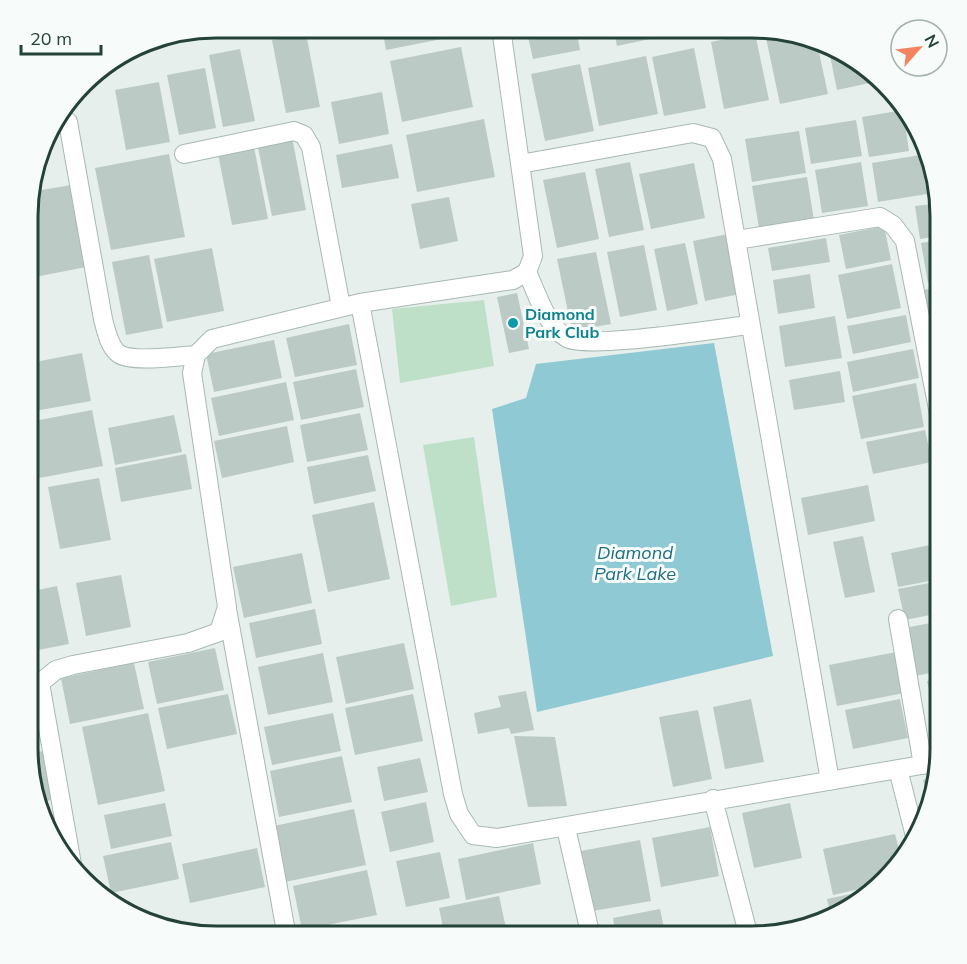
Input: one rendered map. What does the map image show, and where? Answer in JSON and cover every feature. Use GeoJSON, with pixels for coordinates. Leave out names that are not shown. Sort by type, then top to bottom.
{"type":"FeatureCollection","features":[{"type":"Feature","properties":{"kind":"street"},"geometry":{"type":"LineString","coordinates":[[284,926],[227,607],[192,373],[196,355],[212,339],[360,303],[513,280],[527,272],[533,256],[502,38]]}},
{"type":"Feature","properties":{"kind":"street"},"geometry":{"type":"LineString","coordinates":[[68,122],[103,319],[110,342],[118,353],[130,358],[196,355]]}},
{"type":"Feature","properties":{"kind":"street"},"geometry":{"type":"LineString","coordinates":[[184,154],[294,131],[304,135],[310,147],[341,307]]}},
{"type":"Feature","properties":{"kind":"street"},"geometry":{"type":"LineString","coordinates":[[520,164],[693,133],[712,138],[722,159],[830,781]]}},
{"type":"Feature","properties":{"kind":"street"},"geometry":{"type":"LineString","coordinates":[[736,240],[880,217],[893,225],[905,241],[929,363]]}},
{"type":"Feature","properties":{"kind":"street"},"geometry":{"type":"LineString","coordinates":[[527,272],[552,325],[568,339],[596,342],[750,325]]}},
{"type":"Feature","properties":{"kind":"street"},"geometry":{"type":"LineString","coordinates":[[360,303],[453,794],[459,814],[473,835],[497,838],[566,828],[713,799],[928,764]]}},
{"type":"Feature","properties":{"kind":"street"},"geometry":{"type":"LineString","coordinates":[[38,682],[56,670],[73,665],[188,643],[219,632],[227,607]]}},
{"type":"Feature","properties":{"kind":"street"},"geometry":{"type":"LineString","coordinates":[[898,619],[929,755]]}},
{"type":"Feature","properties":{"kind":"street"},"geometry":{"type":"LineString","coordinates":[[38,703],[69,849]]}},
{"type":"Feature","properties":{"kind":"street"},"geometry":{"type":"LineString","coordinates":[[898,769],[912,825]]}},
{"type":"Feature","properties":{"kind":"street"},"geometry":{"type":"LineString","coordinates":[[713,799],[746,926]]}},
{"type":"Feature","properties":{"kind":"street"},"geometry":{"type":"LineString","coordinates":[[566,828],[588,926]]}},
{"type":"Feature","properties":{"kind":"green space"},"geometry":{"type":"Polygon","coordinates":[[[484,300],[494,366],[400,383],[392,309],[484,300]]]}},
{"type":"Feature","properties":{"kind":"green space"},"geometry":{"type":"Polygon","coordinates":[[[474,437],[497,597],[451,606],[423,445],[474,437]]]}},
{"type":"Feature","properties":{"kind":"water","name":"Diamond Park Lake"},"geometry":{"type":"Polygon","coordinates":[[[714,343],[773,656],[537,712],[492,409],[526,398],[536,364],[714,343]]]}},
{"type":"Feature","properties":{"kind":"building"},"geometry":{"type":"Polygon","coordinates":[[[307,38],[320,107],[286,113],[272,40],[307,38]]]}},
{"type":"Feature","properties":{"kind":"building"},"geometry":{"type":"Polygon","coordinates":[[[384,38],[447,38],[386,50],[384,38]]]}},
{"type":"Feature","properties":{"kind":"building"},"geometry":{"type":"Polygon","coordinates":[[[528,38],[578,38],[580,50],[533,59],[528,38]]]}},
{"type":"Feature","properties":{"kind":"building"},"geometry":{"type":"Polygon","coordinates":[[[615,38],[655,38],[617,46],[615,38]]]}},
{"type":"Feature","properties":{"kind":"building"},"geometry":{"type":"Polygon","coordinates":[[[731,38],[756,38],[769,100],[724,109],[711,42],[731,38]]]}},
{"type":"Feature","properties":{"kind":"building"},"geometry":{"type":"Polygon","coordinates":[[[766,39],[798,44],[819,51],[828,94],[780,104],[766,39]]]}},
{"type":"Feature","properties":{"kind":"building"},"geometry":{"type":"Polygon","coordinates":[[[461,47],[473,107],[402,122],[390,61],[461,47]]]}},
{"type":"Feature","properties":{"kind":"building"},"geometry":{"type":"Polygon","coordinates":[[[694,48],[706,108],[664,116],[652,57],[694,48]]]}},
{"type":"Feature","properties":{"kind":"building"},"geometry":{"type":"Polygon","coordinates":[[[240,49],[255,121],[223,127],[209,55],[240,49]]]}},
{"type":"Feature","properties":{"kind":"building"},"geometry":{"type":"Polygon","coordinates":[[[646,56],[658,114],[599,126],[588,68],[646,56]]]}},
{"type":"Feature","properties":{"kind":"building"},"geometry":{"type":"Polygon","coordinates":[[[830,56],[850,67],[870,83],[837,90],[830,56]]]}},
{"type":"Feature","properties":{"kind":"building"},"geometry":{"type":"Polygon","coordinates":[[[580,64],[594,131],[545,141],[531,74],[580,64]]]}},
{"type":"Feature","properties":{"kind":"building"},"geometry":{"type":"Polygon","coordinates":[[[205,68],[216,128],[179,135],[167,75],[205,68]]]}},
{"type":"Feature","properties":{"kind":"building"},"geometry":{"type":"Polygon","coordinates":[[[159,82],[170,142],[126,150],[115,90],[159,82]]]}},
{"type":"Feature","properties":{"kind":"building"},"geometry":{"type":"Polygon","coordinates":[[[382,92],[389,134],[339,144],[331,102],[382,92]]]}},
{"type":"Feature","properties":{"kind":"building"},"geometry":{"type":"Polygon","coordinates":[[[896,111],[905,125],[909,151],[869,157],[862,117],[896,111]]]}},
{"type":"Feature","properties":{"kind":"building"},"geometry":{"type":"Polygon","coordinates":[[[484,119],[495,177],[417,192],[406,135],[484,119]]]}},
{"type":"Feature","properties":{"kind":"building"},"geometry":{"type":"Polygon","coordinates":[[[856,120],[862,156],[811,164],[805,128],[856,120]]]}},
{"type":"Feature","properties":{"kind":"building"},"geometry":{"type":"Polygon","coordinates":[[[799,131],[806,173],[752,182],[745,139],[799,131]]]}},
{"type":"Feature","properties":{"kind":"building"},"geometry":{"type":"Polygon","coordinates":[[[292,137],[306,210],[272,216],[257,143],[292,137]]]}},
{"type":"Feature","properties":{"kind":"building"},"geometry":{"type":"Polygon","coordinates":[[[392,144],[399,178],[342,188],[336,155],[392,144]]]}},
{"type":"Feature","properties":{"kind":"building"},"geometry":{"type":"Polygon","coordinates":[[[254,147],[268,219],[232,225],[218,154],[254,147]]]}},
{"type":"Feature","properties":{"kind":"building"},"geometry":{"type":"Polygon","coordinates":[[[169,154],[185,237],[111,250],[95,168],[169,154]]]}},
{"type":"Feature","properties":{"kind":"building"},"geometry":{"type":"Polygon","coordinates":[[[919,155],[927,194],[878,202],[872,163],[919,155]]]}},
{"type":"Feature","properties":{"kind":"building"},"geometry":{"type":"Polygon","coordinates":[[[630,162],[644,230],[609,237],[595,169],[630,162]]]}},
{"type":"Feature","properties":{"kind":"building"},"geometry":{"type":"Polygon","coordinates":[[[861,162],[868,206],[822,213],[815,170],[861,162]]]}},
{"type":"Feature","properties":{"kind":"building"},"geometry":{"type":"Polygon","coordinates":[[[694,163],[705,218],[651,229],[639,174],[694,163]]]}},
{"type":"Feature","properties":{"kind":"building"},"geometry":{"type":"Polygon","coordinates":[[[585,172],[599,239],[557,248],[543,180],[585,172]]]}},
{"type":"Feature","properties":{"kind":"building"},"geometry":{"type":"Polygon","coordinates":[[[807,177],[814,220],[759,228],[752,186],[807,177]]]}},
{"type":"Feature","properties":{"kind":"building"},"geometry":{"type":"Polygon","coordinates":[[[71,185],[86,267],[37,277],[39,190],[71,185]]]}},
{"type":"Feature","properties":{"kind":"building"},"geometry":{"type":"Polygon","coordinates":[[[449,197],[458,241],[420,249],[411,204],[449,197]]]}},
{"type":"Feature","properties":{"kind":"building"},"geometry":{"type":"Polygon","coordinates":[[[929,204],[929,238],[920,239],[915,206],[929,204]]]}},
{"type":"Feature","properties":{"kind":"building"},"geometry":{"type":"Polygon","coordinates":[[[884,226],[891,260],[846,269],[839,235],[884,226]]]}},
{"type":"Feature","properties":{"kind":"building"},"geometry":{"type":"Polygon","coordinates":[[[728,234],[740,294],[705,301],[693,241],[728,234]]]}},
{"type":"Feature","properties":{"kind":"building"},"geometry":{"type":"Polygon","coordinates":[[[826,238],[830,262],[772,271],[768,248],[826,238]]]}},
{"type":"Feature","properties":{"kind":"building"},"geometry":{"type":"Polygon","coordinates":[[[929,242],[929,283],[928,283],[921,243],[929,242]]]}},
{"type":"Feature","properties":{"kind":"building"},"geometry":{"type":"Polygon","coordinates":[[[685,243],[698,304],[667,311],[654,249],[685,243]]]}},
{"type":"Feature","properties":{"kind":"building"},"geometry":{"type":"Polygon","coordinates":[[[644,245],[657,310],[620,317],[607,252],[644,245]]]}},
{"type":"Feature","properties":{"kind":"building"},"geometry":{"type":"Polygon","coordinates":[[[212,248],[224,311],[167,322],[154,259],[212,248]]]}},
{"type":"Feature","properties":{"kind":"building"},"geometry":{"type":"Polygon","coordinates":[[[596,252],[611,324],[572,331],[557,259],[596,252]]]}},
{"type":"Feature","properties":{"kind":"building"},"geometry":{"type":"Polygon","coordinates":[[[149,255],[163,328],[126,335],[112,262],[149,255]]]}},
{"type":"Feature","properties":{"kind":"building"},"geometry":{"type":"Polygon","coordinates":[[[892,264],[901,308],[847,319],[838,275],[892,264]]]}},
{"type":"Feature","properties":{"kind":"building"},"geometry":{"type":"Polygon","coordinates":[[[810,274],[815,308],[778,314],[773,280],[810,274]]]}},
{"type":"Feature","properties":{"kind":"building"},"geometry":{"type":"Polygon","coordinates":[[[929,289],[929,326],[923,290],[929,289]]]}},
{"type":"Feature","properties":{"kind":"building","name":"Diamond Park Club"},"geometry":{"type":"Polygon","coordinates":[[[517,293],[529,349],[509,353],[497,297],[517,293]]]}},
{"type":"Feature","properties":{"kind":"building"},"geometry":{"type":"Polygon","coordinates":[[[906,315],[911,342],[853,354],[847,326],[906,315]]]}},
{"type":"Feature","properties":{"kind":"building"},"geometry":{"type":"Polygon","coordinates":[[[835,316],[842,358],[785,367],[779,326],[835,316]]]}},
{"type":"Feature","properties":{"kind":"building"},"geometry":{"type":"Polygon","coordinates":[[[349,324],[357,365],[295,377],[286,338],[349,324]]]}},
{"type":"Feature","properties":{"kind":"building"},"geometry":{"type":"Polygon","coordinates":[[[274,340],[282,378],[214,392],[206,354],[274,340]]]}},
{"type":"Feature","properties":{"kind":"building"},"geometry":{"type":"Polygon","coordinates":[[[913,349],[919,378],[853,392],[847,362],[913,349]]]}},
{"type":"Feature","properties":{"kind":"building"},"geometry":{"type":"Polygon","coordinates":[[[82,353],[91,401],[37,411],[37,362],[82,353]]]}},
{"type":"Feature","properties":{"kind":"building"},"geometry":{"type":"Polygon","coordinates":[[[356,369],[364,407],[301,420],[293,382],[356,369]]]}},
{"type":"Feature","properties":{"kind":"building"},"geometry":{"type":"Polygon","coordinates":[[[840,371],[845,402],[794,410],[789,380],[840,371]]]}},
{"type":"Feature","properties":{"kind":"building"},"geometry":{"type":"Polygon","coordinates":[[[286,382],[294,420],[219,436],[211,398],[286,382]]]}},
{"type":"Feature","properties":{"kind":"building"},"geometry":{"type":"Polygon","coordinates":[[[916,383],[924,427],[861,439],[852,396],[916,383]]]}},
{"type":"Feature","properties":{"kind":"building"},"geometry":{"type":"Polygon","coordinates":[[[92,410],[103,466],[37,478],[37,420],[92,410]]]}},
{"type":"Feature","properties":{"kind":"building"},"geometry":{"type":"Polygon","coordinates":[[[360,413],[368,450],[307,462],[300,425],[360,413]]]}},
{"type":"Feature","properties":{"kind":"building"},"geometry":{"type":"Polygon","coordinates":[[[174,415],[182,452],[115,465],[108,428],[174,415]]]}},
{"type":"Feature","properties":{"kind":"building"},"geometry":{"type":"Polygon","coordinates":[[[287,426],[294,462],[222,478],[214,441],[287,426]]]}},
{"type":"Feature","properties":{"kind":"building"},"geometry":{"type":"Polygon","coordinates":[[[925,430],[929,463],[873,474],[866,442],[925,430]]]}},
{"type":"Feature","properties":{"kind":"building"},"geometry":{"type":"Polygon","coordinates":[[[186,454],[192,489],[121,502],[115,468],[186,454]]]}},
{"type":"Feature","properties":{"kind":"building"},"geometry":{"type":"Polygon","coordinates":[[[368,455],[376,491],[314,504],[307,467],[368,455]]]}},
{"type":"Feature","properties":{"kind":"building"},"geometry":{"type":"Polygon","coordinates":[[[99,478],[111,540],[60,549],[48,487],[99,478]]]}},
{"type":"Feature","properties":{"kind":"building"},"geometry":{"type":"Polygon","coordinates":[[[868,485],[875,521],[808,535],[801,498],[868,485]]]}},
{"type":"Feature","properties":{"kind":"building"},"geometry":{"type":"Polygon","coordinates":[[[374,502],[390,579],[328,592],[312,515],[374,502]]]}},
{"type":"Feature","properties":{"kind":"building"},"geometry":{"type":"Polygon","coordinates":[[[863,536],[875,592],[845,598],[833,542],[863,536]]]}},
{"type":"Feature","properties":{"kind":"building"},"geometry":{"type":"Polygon","coordinates":[[[929,545],[929,581],[898,587],[891,553],[929,545]]]}},
{"type":"Feature","properties":{"kind":"building"},"geometry":{"type":"Polygon","coordinates":[[[302,553],[312,603],[244,618],[233,567],[302,553]]]}},
{"type":"Feature","properties":{"kind":"building"},"geometry":{"type":"Polygon","coordinates":[[[121,575],[131,627],[86,636],[76,583],[121,575]]]}},
{"type":"Feature","properties":{"kind":"building"},"geometry":{"type":"Polygon","coordinates":[[[929,583],[929,615],[905,620],[898,589],[929,583]]]}},
{"type":"Feature","properties":{"kind":"building"},"geometry":{"type":"Polygon","coordinates":[[[57,586],[69,644],[38,650],[38,590],[57,586]]]}},
{"type":"Feature","properties":{"kind":"building"},"geometry":{"type":"Polygon","coordinates":[[[315,609],[322,644],[256,658],[249,623],[315,609]]]}},
{"type":"Feature","properties":{"kind":"building"},"geometry":{"type":"Polygon","coordinates":[[[929,623],[929,673],[915,676],[905,628],[929,623]]]}},
{"type":"Feature","properties":{"kind":"building"},"geometry":{"type":"Polygon","coordinates":[[[404,643],[414,689],[346,704],[336,657],[404,643]]]}},
{"type":"Feature","properties":{"kind":"building"},"geometry":{"type":"Polygon","coordinates":[[[215,648],[224,690],[157,704],[148,662],[215,648]]]}},
{"type":"Feature","properties":{"kind":"building"},"geometry":{"type":"Polygon","coordinates":[[[896,652],[904,693],[837,706],[829,665],[896,652]]]}},
{"type":"Feature","properties":{"kind":"building"},"geometry":{"type":"Polygon","coordinates":[[[323,653],[333,702],[268,715],[258,667],[323,653]]]}},
{"type":"Feature","properties":{"kind":"building"},"geometry":{"type":"Polygon","coordinates":[[[134,663],[144,709],[70,724],[61,678],[134,663]]]}},
{"type":"Feature","properties":{"kind":"building"},"geometry":{"type":"Polygon","coordinates":[[[526,691],[534,730],[511,734],[509,728],[478,734],[474,713],[501,707],[498,696],[526,691]]]}},
{"type":"Feature","properties":{"kind":"building"},"geometry":{"type":"Polygon","coordinates":[[[228,694],[237,734],[167,749],[158,708],[228,694]]]}},
{"type":"Feature","properties":{"kind":"building"},"geometry":{"type":"Polygon","coordinates":[[[413,694],[423,741],[355,755],[345,708],[413,694]]]}},
{"type":"Feature","properties":{"kind":"building"},"geometry":{"type":"Polygon","coordinates":[[[751,699],[764,762],[725,769],[713,707],[751,699]]]}},
{"type":"Feature","properties":{"kind":"building"},"geometry":{"type":"Polygon","coordinates":[[[900,699],[908,738],[853,749],[845,710],[900,699]]]}},
{"type":"Feature","properties":{"kind":"building"},"geometry":{"type":"Polygon","coordinates":[[[698,710],[712,779],[673,787],[659,717],[698,710]]]}},
{"type":"Feature","properties":{"kind":"building"},"geometry":{"type":"Polygon","coordinates":[[[148,713],[165,791],[98,805],[82,727],[148,713]]]}},
{"type":"Feature","properties":{"kind":"building"},"geometry":{"type":"Polygon","coordinates":[[[333,713],[341,751],[272,765],[264,727],[333,713]]]}},
{"type":"Feature","properties":{"kind":"building"},"geometry":{"type":"Polygon","coordinates":[[[514,736],[555,737],[567,806],[528,807],[514,736]]]}},
{"type":"Feature","properties":{"kind":"building"},"geometry":{"type":"Polygon","coordinates":[[[43,751],[52,800],[46,801],[44,795],[38,752],[43,751]]]}},
{"type":"Feature","properties":{"kind":"building"},"geometry":{"type":"Polygon","coordinates":[[[342,756],[352,802],[279,817],[270,771],[342,756]]]}},
{"type":"Feature","properties":{"kind":"building"},"geometry":{"type":"Polygon","coordinates":[[[420,758],[428,792],[384,801],[377,767],[420,758]]]}},
{"type":"Feature","properties":{"kind":"building"},"geometry":{"type":"Polygon","coordinates":[[[426,802],[434,842],[390,852],[381,812],[426,802]]]}},
{"type":"Feature","properties":{"kind":"building"},"geometry":{"type":"Polygon","coordinates":[[[165,803],[172,836],[111,849],[104,815],[165,803]]]}},
{"type":"Feature","properties":{"kind":"building"},"geometry":{"type":"Polygon","coordinates":[[[790,803],[802,858],[754,868],[742,813],[790,803]]]}},
{"type":"Feature","properties":{"kind":"building"},"geometry":{"type":"Polygon","coordinates":[[[354,809],[366,865],[285,882],[274,826],[354,809]]]}},
{"type":"Feature","properties":{"kind":"building"},"geometry":{"type":"Polygon","coordinates":[[[55,816],[58,832],[51,817],[55,816]]]}},
{"type":"Feature","properties":{"kind":"building"},"geometry":{"type":"Polygon","coordinates":[[[710,827],[719,876],[661,887],[652,838],[710,827]]]}},
{"type":"Feature","properties":{"kind":"building"},"geometry":{"type":"Polygon","coordinates":[[[895,834],[899,849],[885,866],[861,889],[833,895],[823,849],[895,834]]]}},
{"type":"Feature","properties":{"kind":"building"},"geometry":{"type":"Polygon","coordinates":[[[640,840],[651,901],[593,911],[581,851],[640,840]]]}},
{"type":"Feature","properties":{"kind":"building"},"geometry":{"type":"Polygon","coordinates":[[[171,842],[179,879],[112,893],[103,856],[171,842]]]}},
{"type":"Feature","properties":{"kind":"building"},"geometry":{"type":"Polygon","coordinates":[[[533,843],[541,884],[466,900],[458,859],[533,843]]]}},
{"type":"Feature","properties":{"kind":"building"},"geometry":{"type":"Polygon","coordinates":[[[257,848],[265,887],[190,903],[182,864],[257,848]]]}},
{"type":"Feature","properties":{"kind":"building"},"geometry":{"type":"Polygon","coordinates":[[[440,852],[450,898],[406,907],[396,861],[440,852]]]}},
{"type":"Feature","properties":{"kind":"building"},"geometry":{"type":"Polygon","coordinates":[[[367,870],[377,915],[322,926],[301,926],[293,886],[367,870]]]}},
{"type":"Feature","properties":{"kind":"building"},"geometry":{"type":"Polygon","coordinates":[[[856,893],[829,908],[827,899],[856,893]]]}},
{"type":"Feature","properties":{"kind":"building"},"geometry":{"type":"Polygon","coordinates":[[[499,896],[506,926],[443,926],[439,908],[499,896]]]}},
{"type":"Feature","properties":{"kind":"building"},"geometry":{"type":"Polygon","coordinates":[[[660,909],[664,926],[614,926],[613,918],[660,909]]]}},
{"type":"Feature","properties":{"kind":"place","name":"Diamond Park Club"},"geometry":{"type":"Point","coordinates":[513,323]}}]}
